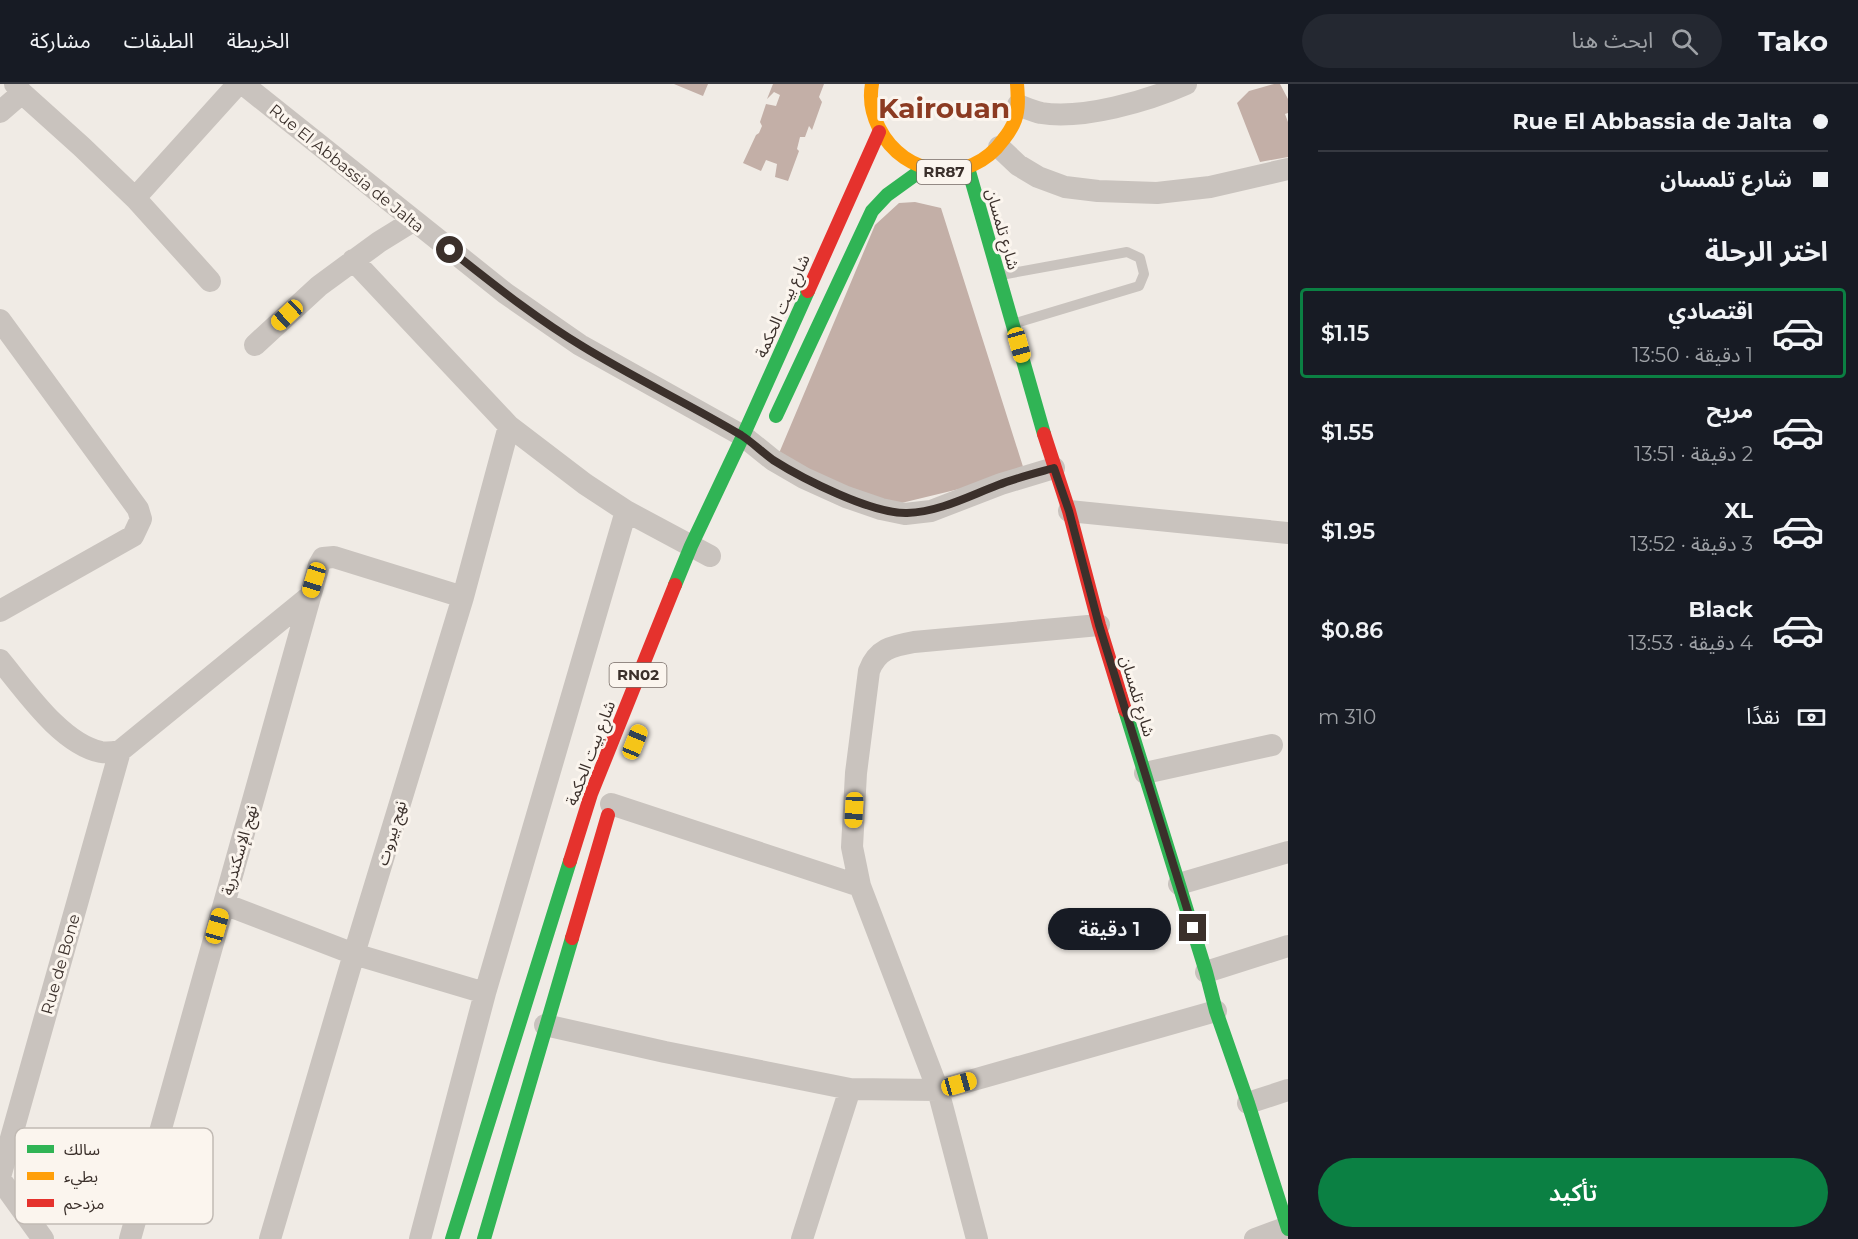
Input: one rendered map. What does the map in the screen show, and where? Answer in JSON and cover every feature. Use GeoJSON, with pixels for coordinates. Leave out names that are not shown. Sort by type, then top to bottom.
{"type":"FeatureCollection","features":[{"type":"Feature","properties":{"kind":"main road","name":"RR87"},"geometry":{"type":"LineString","coordinates":[[872,84],[871,111],[879,132],[890,148],[905,160],[923,169],[946,172],[968,168],[985,160],[999,147],[1012,128],[1018,95]]}},
{"type":"Feature","properties":{"kind":"main road","name":"شارع بيت الحكمة"},"geometry":{"type":"LineString","coordinates":[[759,443],[879,132]]}},
{"type":"Feature","properties":{"kind":"main road","name":"شارع تلمسان"},"geometry":{"type":"LineString","coordinates":[[968,168],[1054,468],[1069,511],[1099,625],[1216,1011],[1288,1228]]}},
{"type":"Feature","properties":{"kind":"main road","name":"شارع بيت الحكمة"},"geometry":{"type":"LineString","coordinates":[[452,1239],[591,794],[872,211],[886,195],[923,169]]}},
{"type":"Feature","properties":{"kind":"main road"},"geometry":{"type":"LineString","coordinates":[[484,1239],[613,799]]}},
{"type":"Feature","properties":{"kind":"street"},"geometry":{"type":"LineString","coordinates":[[135,198],[238,84]]}},
{"type":"Feature","properties":{"kind":"street","name":"Rue El Abbassia de Jalta"},"geometry":{"type":"LineString","coordinates":[[243,84],[505,293],[580,345],[661,392],[759,443],[804,478],[846,497],[881,509],[905,513],[931,511],[1001,484],[1054,468]]}},
{"type":"Feature","properties":{"kind":"street"},"geometry":{"type":"LineString","coordinates":[[1018,95],[1041,113],[1073,113],[1106,110],[1186,84]]}},
{"type":"Feature","properties":{"kind":"street"},"geometry":{"type":"LineString","coordinates":[[0,112],[19,88],[135,198],[210,281]]}},
{"type":"Feature","properties":{"kind":"street"},"geometry":{"type":"LineString","coordinates":[[999,147],[1018,165],[1038,177],[1065,187],[1098,191],[1157,193],[1210,187],[1288,169]]}},
{"type":"Feature","properties":{"kind":"street"},"geometry":{"type":"LineString","coordinates":[[255,345],[319,286],[353,260],[413,221]]}},
{"type":"Feature","properties":{"kind":"street"},"geometry":{"type":"LineString","coordinates":[[353,260],[509,426],[544,455],[626,511],[705,554]]}},
{"type":"Feature","properties":{"kind":"street"},"geometry":{"type":"LineString","coordinates":[[0,320],[138,509],[141,519],[133,536],[0,611]]}},
{"type":"Feature","properties":{"kind":"street","name":"نهج بيروت"},"geometry":{"type":"LineString","coordinates":[[270,1239],[463,597],[509,426]]}},
{"type":"Feature","properties":{"kind":"street"},"geometry":{"type":"LineString","coordinates":[[420,1239],[485,993],[626,511]]}},
{"type":"Feature","properties":{"kind":"street"},"geometry":{"type":"LineString","coordinates":[[1069,511],[1288,532]]}},
{"type":"Feature","properties":{"kind":"street","name":"نهج الإسكندرية"},"geometry":{"type":"LineString","coordinates":[[161,1128],[319,565],[323,558],[334,557],[463,597]]}},
{"type":"Feature","properties":{"kind":"street"},"geometry":{"type":"LineString","coordinates":[[0,660],[50,718],[71,738],[102,752],[120,751],[310,596]]}},
{"type":"Feature","properties":{"kind":"street"},"geometry":{"type":"LineString","coordinates":[[977,1239],[938,1090],[860,886],[852,847],[856,773],[869,671],[873,660],[893,645],[1099,625]]}},
{"type":"Feature","properties":{"kind":"street"},"geometry":{"type":"LineString","coordinates":[[1144,773],[1272,745]]}},
{"type":"Feature","properties":{"kind":"street","name":"Rue de Bone"},"geometry":{"type":"LineString","coordinates":[[0,1178],[120,751]]}},
{"type":"Feature","properties":{"kind":"street"},"geometry":{"type":"LineString","coordinates":[[613,799],[860,886]]}},
{"type":"Feature","properties":{"kind":"street"},"geometry":{"type":"LineString","coordinates":[[1179,884],[1288,852]]}},
{"type":"Feature","properties":{"kind":"street"},"geometry":{"type":"LineString","coordinates":[[224,904],[354,954],[485,993]]}},
{"type":"Feature","properties":{"kind":"street"},"geometry":{"type":"LineString","coordinates":[[1206,972],[1288,946]]}},
{"type":"Feature","properties":{"kind":"street"},"geometry":{"type":"LineString","coordinates":[[545,1025],[850,1089],[938,1090],[1216,1011]]}},
{"type":"Feature","properties":{"kind":"street"},"geometry":{"type":"LineString","coordinates":[[802,1239],[850,1089]]}},
{"type":"Feature","properties":{"kind":"street"},"geometry":{"type":"LineString","coordinates":[[1248,1103],[1288,1090]]}},
{"type":"Feature","properties":{"kind":"street"},"geometry":{"type":"LineString","coordinates":[[0,1178],[15,1199]]}},
{"type":"Feature","properties":{"kind":"street"},"geometry":{"type":"LineString","coordinates":[[32,1224],[43,1239]]}},
{"type":"Feature","properties":{"kind":"street","name":"نهج الإسكندرية"},"geometry":{"type":"LineString","coordinates":[[130,1239],[134,1224]]}},
{"type":"Feature","properties":{"kind":"street"},"geometry":{"type":"LineString","coordinates":[[1256,1239],[1288,1228]]}},
{"type":"Feature","properties":{"kind":"lane"},"geometry":{"type":"LineString","coordinates":[[999,275],[1127,252],[1140,258],[1143,274],[1139,285],[1013,324]]}},
{"type":"Feature","properties":{"kind":"building"},"geometry":{"type":"Polygon","coordinates":[[[674,84],[708,84],[703,96],[674,84]]]}},
{"type":"Feature","properties":{"kind":"building"},"geometry":{"type":"Polygon","coordinates":[[[773,84],[824,84],[819,97],[822,102],[812,130],[809,126],[805,137],[800,137],[797,149],[799,151],[788,181],[775,177],[777,164],[766,160],[761,171],[743,163],[762,126],[760,122],[766,104],[776,106],[780,95],[774,92],[767,99],[773,84]]]}},
{"type":"Feature","properties":{"kind":"building"},"geometry":{"type":"Polygon","coordinates":[[[1280,84],[1288,99],[1288,113],[1285,114],[1288,122],[1288,157],[1260,162],[1237,103],[1249,91],[1280,84]]]}},
{"type":"Feature","properties":{"kind":"building"},"geometry":{"type":"Polygon","coordinates":[[[915,202],[941,208],[1025,473],[889,506],[777,458],[875,225],[899,203],[915,202]]]}},
{"type":"Feature","properties":{"kind":"traffic: fast"},"geometry":{"type":"LineString","coordinates":[[968,168],[1044,434]]}},
{"type":"Feature","properties":{"kind":"traffic: fast"},"geometry":{"type":"LineString","coordinates":[[776,416],[872,211],[887,195],[923,169]]}},
{"type":"Feature","properties":{"kind":"traffic: fast"},"geometry":{"type":"LineString","coordinates":[[675,585],[808,291]]}},
{"type":"Feature","properties":{"kind":"traffic: fast"},"geometry":{"type":"LineString","coordinates":[[1125,710],[1216,1011],[1288,1229]]}},
{"type":"Feature","properties":{"kind":"traffic: fast"},"geometry":{"type":"LineString","coordinates":[[452,1239],[570,861]]}},
{"type":"Feature","properties":{"kind":"traffic: fast"},"geometry":{"type":"LineString","coordinates":[[484,1239],[572,938]]}},
{"type":"Feature","properties":{"kind":"traffic: slow"},"geometry":{"type":"LineString","coordinates":[[872,84],[873,112],[879,128],[890,145],[904,157],[921,166],[938,170],[956,170],[973,165],[989,155],[1003,140],[1016,116],[1017,84]]}},
{"type":"Feature","properties":{"kind":"traffic: jam"},"geometry":{"type":"LineString","coordinates":[[808,291],[879,132]]}},
{"type":"Feature","properties":{"kind":"traffic: jam"},"geometry":{"type":"LineString","coordinates":[[1044,434],[1069,511],[1099,625],[1125,710]]}},
{"type":"Feature","properties":{"kind":"traffic: jam"},"geometry":{"type":"LineString","coordinates":[[570,861],[591,794],[675,585]]}},
{"type":"Feature","properties":{"kind":"traffic: jam"},"geometry":{"type":"LineString","coordinates":[[572,938],[608,815]]}},
{"type":"Feature","properties":{"kind":"district","name":"Kairouan"},"geometry":{"type":"Point","coordinates":[944,108]}},
{"type":"Feature","properties":{"kind":"route"},"geometry":{"type":"LineString","coordinates":[[450,250],[505,293],[580,345],[743,436],[774,460],[804,478],[846,497],[881,509],[905,513],[931,511],[1001,484],[1054,468],[1069,511],[1099,625],[1193,928]]}}]}
